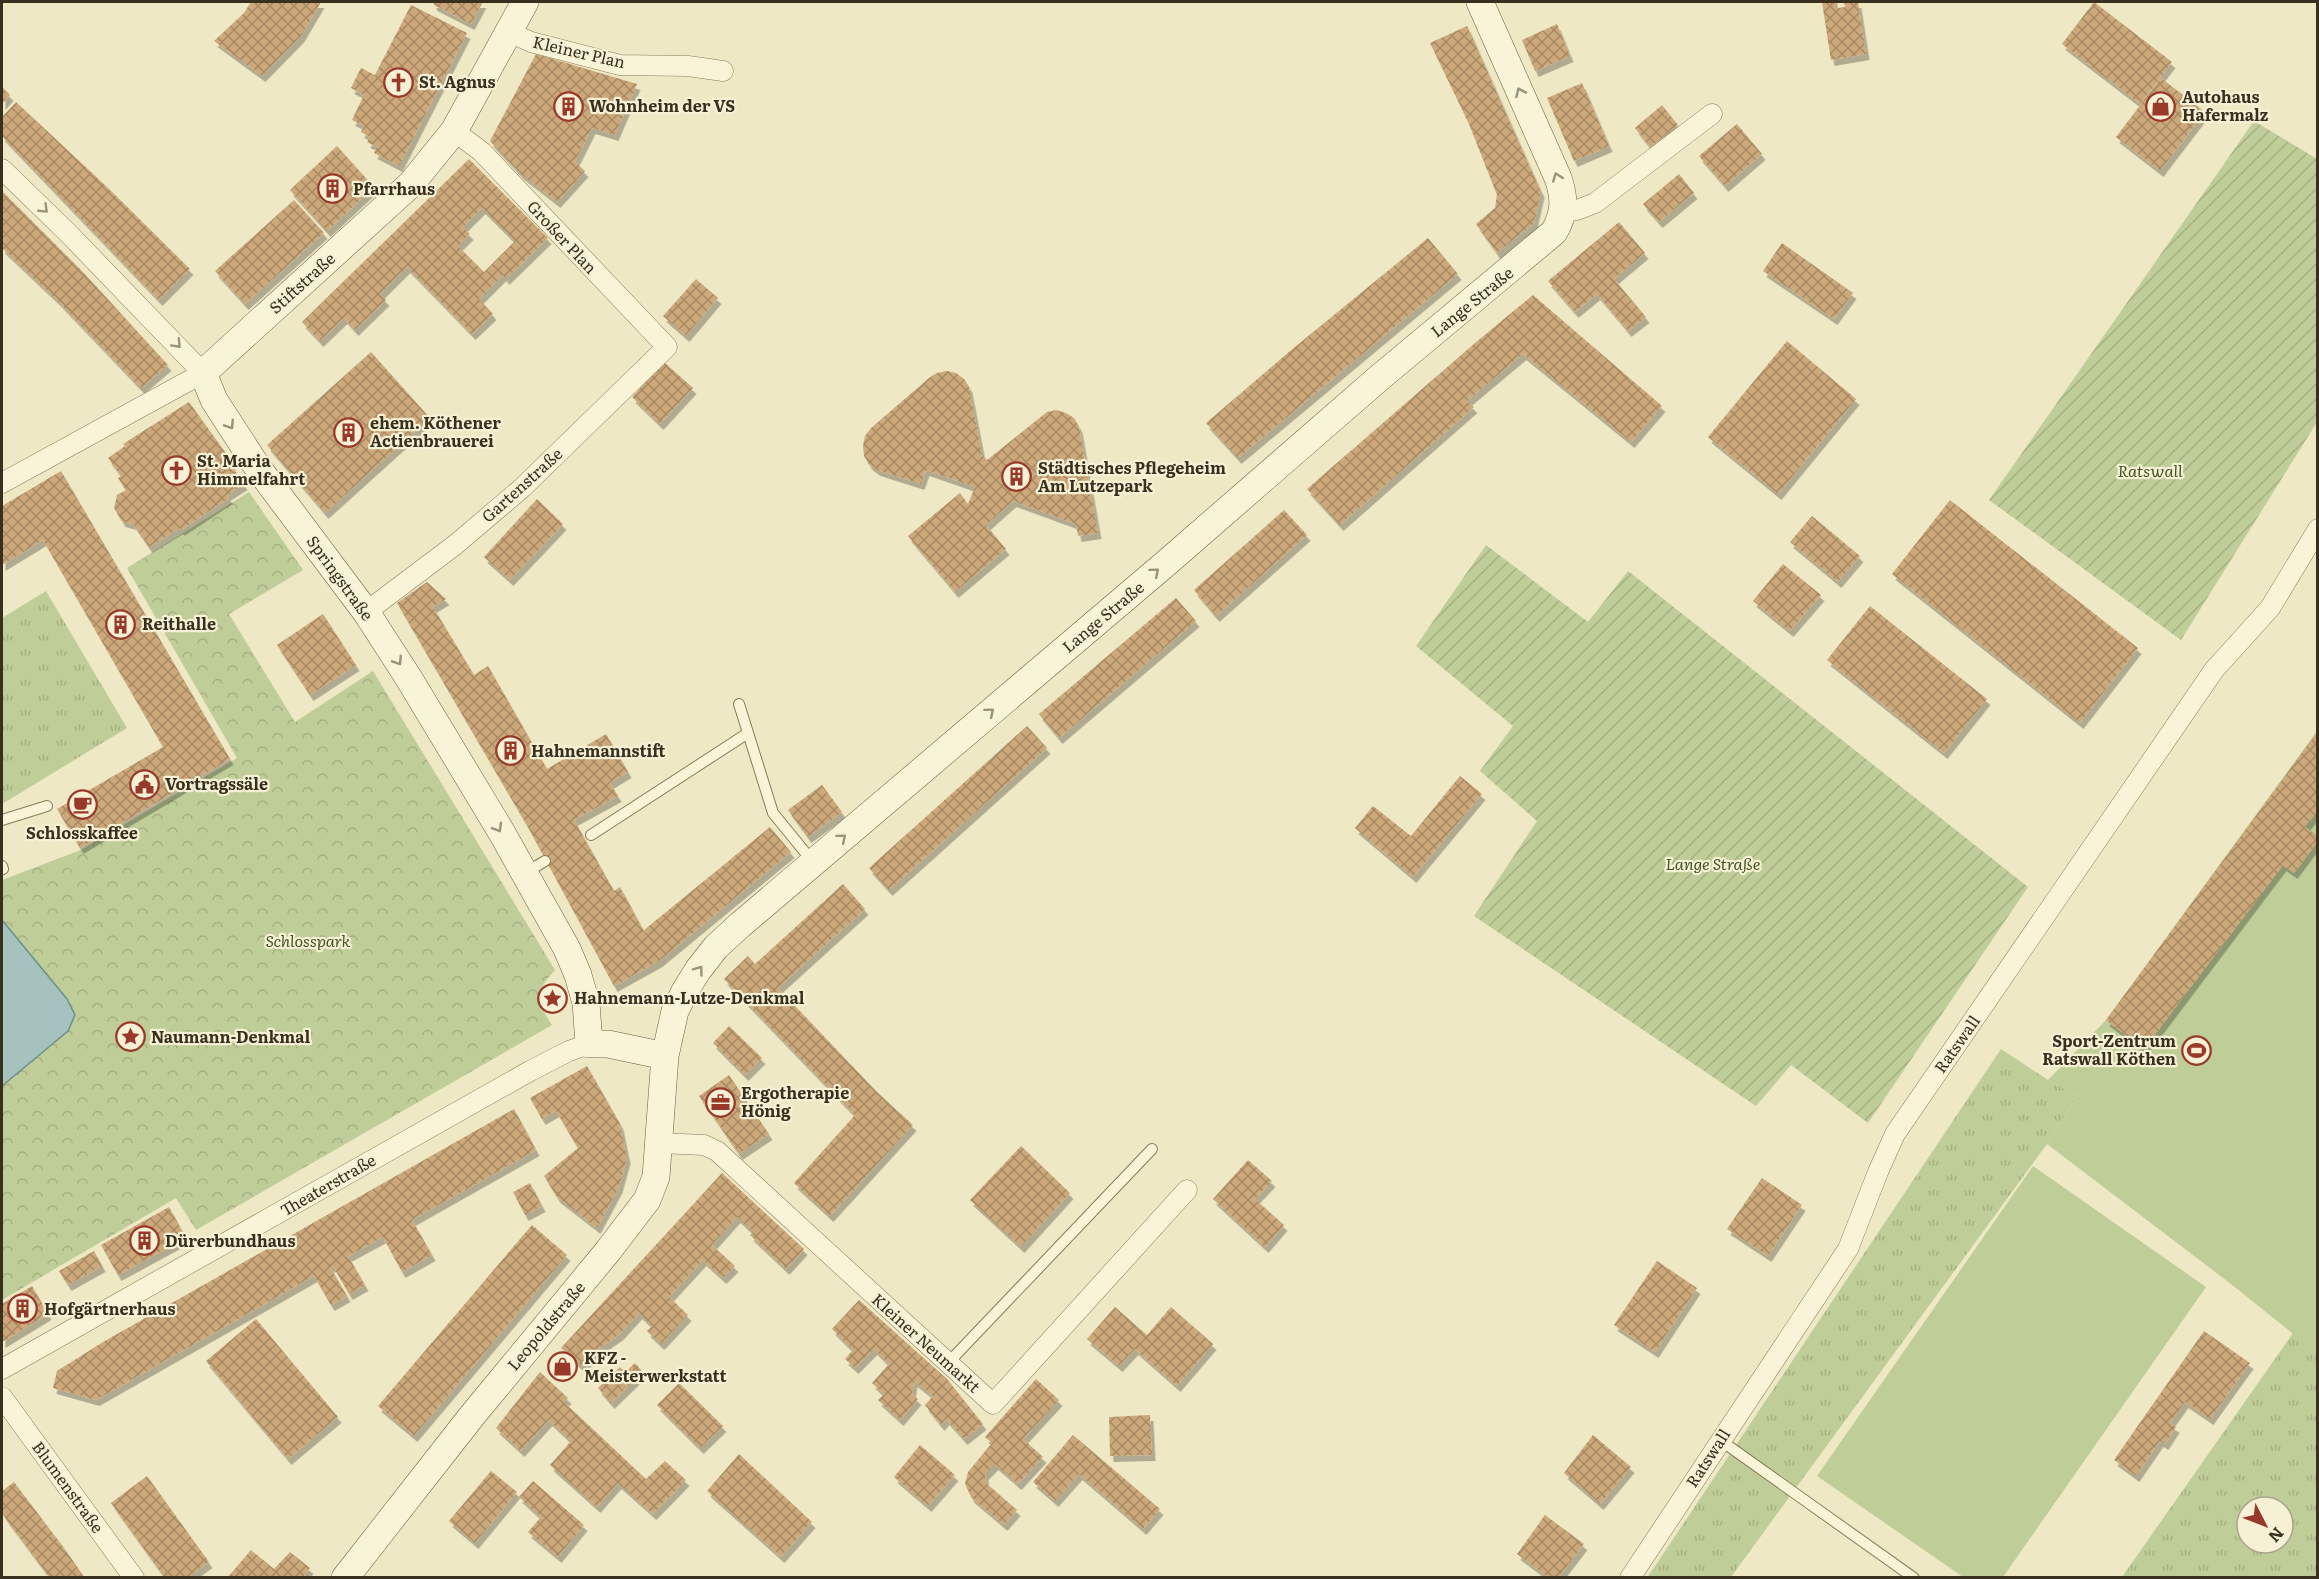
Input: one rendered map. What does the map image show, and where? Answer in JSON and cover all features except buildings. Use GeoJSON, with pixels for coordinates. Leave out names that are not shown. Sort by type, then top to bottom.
{"type":"FeatureCollection","features":[{"type":"Feature","properties":{"kind":"main road","name":"Stiftstraße"},"geometry":{"type":"LineString","coordinates":[[203,373],[411,184],[454,131],[525,2]]}},
{"type":"Feature","properties":{"kind":"main road"},"geometry":{"type":"LineString","coordinates":[[1480,2],[1558,178],[1564,195],[1563,211]]}},
{"type":"Feature","properties":{"kind":"main road","name":"Lange Straße"},"geometry":{"type":"LineString","coordinates":[[666,1049],[675,1011],[685,991],[716,947],[1164,565],[1379,378],[1548,239],[1554,232],[1563,211]]}},
{"type":"Feature","properties":{"kind":"main road","name":"Springstraße"},"geometry":{"type":"LineString","coordinates":[[203,373],[214,400],[258,468],[366,612],[535,867],[578,975],[586,1003],[590,1044]]}},
{"type":"Feature","properties":{"kind":"main road","name":"Theaterstraße"},"geometry":{"type":"LineString","coordinates":[[590,1044],[666,1049]]}},
{"type":"Feature","properties":{"kind":"main road","name":"Leopoldstraße"},"geometry":{"type":"LineString","coordinates":[[345,1578],[471,1417],[639,1213],[653,1188],[666,1049]]}},
{"type":"Feature","properties":{"kind":"street","name":"Kleiner Plan"},"geometry":{"type":"LineString","coordinates":[[509,32],[531,42],[620,65],[688,66],[723,71]]}},
{"type":"Feature","properties":{"kind":"street"},"geometry":{"type":"LineString","coordinates":[[1563,211],[1577,210],[1595,203],[1712,114]]}},
{"type":"Feature","properties":{"kind":"street","name":"Großer Plan"},"geometry":{"type":"LineString","coordinates":[[454,131],[482,152],[667,347]]}},
{"type":"Feature","properties":{"kind":"street","name":"Springstraße"},"geometry":{"type":"LineString","coordinates":[[2,169],[84,249],[203,373]]}},
{"type":"Feature","properties":{"kind":"street","name":"Gartenstraße"},"geometry":{"type":"LineString","coordinates":[[366,612],[455,545],[522,488],[667,347]]}},
{"type":"Feature","properties":{"kind":"street","name":"Stiftstraße"},"geometry":{"type":"LineString","coordinates":[[2,483],[203,373]]}},
{"type":"Feature","properties":{"kind":"street","name":"Ratswall"},"geometry":{"type":"LineString","coordinates":[[1630,1578],[1719,1440],[1848,1249],[1895,1134],[2214,670],[2270,608],[2318,529]]}},
{"type":"Feature","properties":{"kind":"street","name":"Theaterstraße"},"geometry":{"type":"LineString","coordinates":[[2,1369],[530,1071],[569,1051],[590,1044]]}},
{"type":"Feature","properties":{"kind":"street","name":"Kleiner Neumarkt"},"geometry":{"type":"LineString","coordinates":[[659,1143],[704,1145],[717,1151],[993,1404],[1187,1190]]}},
{"type":"Feature","properties":{"kind":"street","name":"Blumenstraße"},"geometry":{"type":"LineString","coordinates":[[2,1397],[134,1578]]}},
{"type":"Feature","properties":{"kind":"lane"},"geometry":{"type":"LineString","coordinates":[[739,704],[773,813],[813,862]]}},
{"type":"Feature","properties":{"kind":"lane"},"geometry":{"type":"LineString","coordinates":[[591,836],[748,733]]}},
{"type":"Feature","properties":{"kind":"lane"},"geometry":{"type":"LineString","coordinates":[[2,820],[47,806]]}},
{"type":"Feature","properties":{"kind":"lane"},"geometry":{"type":"LineString","coordinates":[[948,1363],[1152,1149]]}},
{"type":"Feature","properties":{"kind":"lane"},"geometry":{"type":"LineString","coordinates":[[1719,1440],[1914,1578]]}},
{"type":"Feature","properties":{"kind":"green space","name":"Ratswall"},"geometry":{"type":"Polygon","coordinates":[[[2254,121],[2317,159],[2317,422],[2181,640],[1989,500],[2254,121]]]}},
{"type":"Feature","properties":{"kind":"green space","name":"Schlosspark"},"geometry":{"type":"Polygon","coordinates":[[[249,492],[303,570],[229,614],[295,722],[373,671],[555,970],[543,985],[539,996],[542,1008],[552,1025],[196,1230],[176,1198],[2,1300],[2,880],[81,850],[237,758],[127,568],[249,492]]]}},
{"type":"Feature","properties":{"kind":"green space","name":"Lange Straße"},"geometry":{"type":"Polygon","coordinates":[[[1486,545],[1588,622],[1628,571],[2028,887],[1868,1123],[1791,1065],[1756,1106],[1474,916],[1537,821],[1480,771],[1513,726],[1416,646],[1486,545]]]}},
{"type":"Feature","properties":{"kind":"green space"},"geometry":{"type":"Polygon","coordinates":[[[46,591],[127,728],[2,804],[2,618],[46,591]]]}},
{"type":"Feature","properties":{"kind":"green space","name":"Sport-Zentrum Ratswall Köthen"},"geometry":{"type":"Polygon","coordinates":[[[2317,731],[2317,1353],[2231,1284],[2047,1144],[2077,1096],[2048,1080],[2106,1020],[2317,731]]]}},
{"type":"Feature","properties":{"kind":"green space"},"geometry":{"type":"Polygon","coordinates":[[[2001,1049],[2077,1096],[2047,1144],[1731,1577],[1647,1578],[2001,1049]]]}},
{"type":"Feature","properties":{"kind":"green space"},"geometry":{"type":"Polygon","coordinates":[[[2033,1166],[2206,1287],[2003,1577],[1963,1577],[1817,1476],[2033,1166]]]}},
{"type":"Feature","properties":{"kind":"green space"},"geometry":{"type":"Polygon","coordinates":[[[2293,1333],[2317,1353],[2317,1577],[2122,1577],[2293,1333]]]}},
{"type":"Feature","properties":{"kind":"water"},"geometry":{"type":"Polygon","coordinates":[[[2,920],[67,999],[75,1015],[68,1031],[2,1086],[2,920]]]}},
{"type":"Feature","properties":{"kind":"place","name":"St. Agnus"},"geometry":{"type":"Point","coordinates":[398,82]}},
{"type":"Feature","properties":{"kind":"place","name":"Wohnheim der VS"},"geometry":{"type":"Point","coordinates":[568,106]}},
{"type":"Feature","properties":{"kind":"place","name":"Autohaus Hafermalz"},"geometry":{"type":"Point","coordinates":[2161,106]}},
{"type":"Feature","properties":{"kind":"place","name":"Pfarrhaus"},"geometry":{"type":"Point","coordinates":[332,189]}},
{"type":"Feature","properties":{"kind":"place","name":"ehem. Köthener Actienbrauerei"},"geometry":{"type":"Point","coordinates":[349,432]}},
{"type":"Feature","properties":{"kind":"place","name":"St. Maria Himmelfahrt"},"geometry":{"type":"Point","coordinates":[176,470]}},
{"type":"Feature","properties":{"kind":"place","name":"Städtisches Pflegeheim Am Lutzepark"},"geometry":{"type":"Point","coordinates":[1017,477]}},
{"type":"Feature","properties":{"kind":"place","name":"Reithalle"},"geometry":{"type":"Point","coordinates":[121,624]}},
{"type":"Feature","properties":{"kind":"place","name":"Hahnemannstift"},"geometry":{"type":"Point","coordinates":[510,751]}},
{"type":"Feature","properties":{"kind":"place","name":"Vortragssäle"},"geometry":{"type":"Point","coordinates":[144,784]}},
{"type":"Feature","properties":{"kind":"place","name":"Schlosskaffee"},"geometry":{"type":"Point","coordinates":[82,805]}},
{"type":"Feature","properties":{"kind":"place","name":"Hahnemann-Lutze-Denkmal"},"geometry":{"type":"Point","coordinates":[553,998]}},
{"type":"Feature","properties":{"kind":"place","name":"Naumann-Denkmal"},"geometry":{"type":"Point","coordinates":[130,1037]}},
{"type":"Feature","properties":{"kind":"place","name":"Sport-Zentrum Ratswall Köthen"},"geometry":{"type":"Point","coordinates":[2197,1050]}},
{"type":"Feature","properties":{"kind":"place","name":"Ergotherapie Hönig"},"geometry":{"type":"Point","coordinates":[720,1102]}},
{"type":"Feature","properties":{"kind":"place","name":"Dürerbundhaus"},"geometry":{"type":"Point","coordinates":[144,1241]}},
{"type":"Feature","properties":{"kind":"place","name":"Hofgärtnerhaus"},"geometry":{"type":"Point","coordinates":[23,1309]}},
{"type":"Feature","properties":{"kind":"place","name":"KFZ - Meisterwerkstatt"},"geometry":{"type":"Point","coordinates":[563,1367]}}]}
